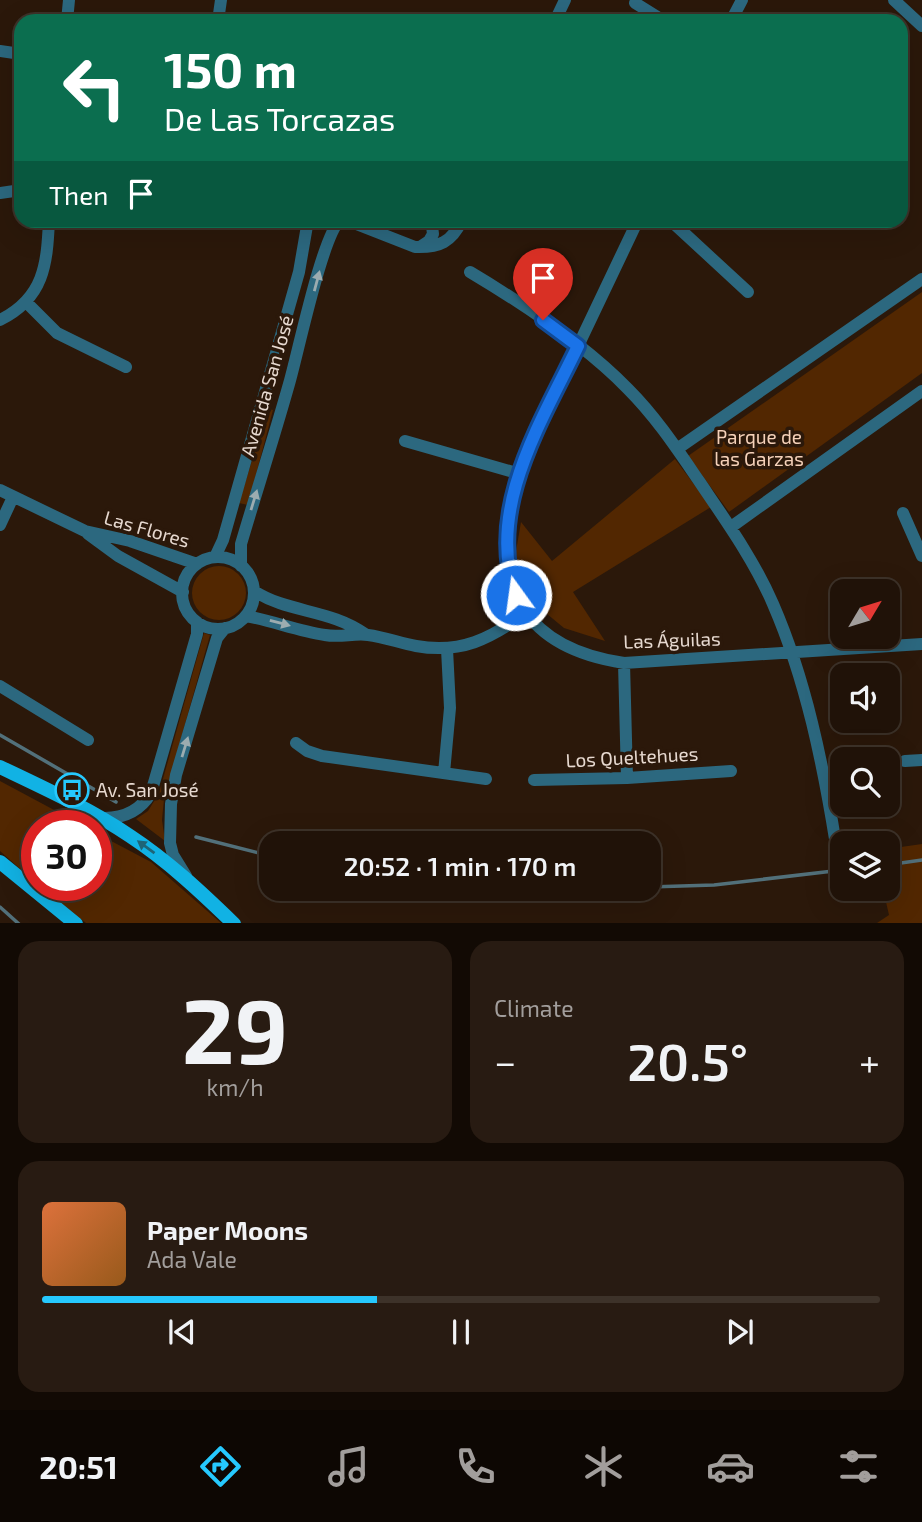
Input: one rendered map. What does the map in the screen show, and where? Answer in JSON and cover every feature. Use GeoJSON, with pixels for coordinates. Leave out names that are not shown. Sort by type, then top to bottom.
{"type":"FeatureCollection","features":[{"type":"Feature","properties":{"kind":"main road"},"geometry":{"type":"LineString","coordinates":[[0,767],[86,810]]}},
{"type":"Feature","properties":{"kind":"main road"},"geometry":{"type":"LineString","coordinates":[[0,780],[26,779]]}},
{"type":"Feature","properties":{"kind":"main road"},"geometry":{"type":"LineString","coordinates":[[112,825],[190,881],[234,923]]}},
{"type":"Feature","properties":{"kind":"main road"},"geometry":{"type":"LineString","coordinates":[[0,862],[75,923]]}},
{"type":"Feature","properties":{"kind":"street"},"geometry":{"type":"LineString","coordinates":[[894,0],[922,26]]}},
{"type":"Feature","properties":{"kind":"street"},"geometry":{"type":"LineString","coordinates":[[635,3],[653,14]]}},
{"type":"Feature","properties":{"kind":"street"},"geometry":{"type":"LineString","coordinates":[[0,320],[26,302],[36,288],[45,268],[48,228]]}},
{"type":"Feature","properties":{"kind":"street","name":"Avenida San José"},"geometry":{"type":"LineString","coordinates":[[215,557],[223,540],[299,272],[307,228]]}},
{"type":"Feature","properties":{"kind":"street","name":"Avenida San José"},"geometry":{"type":"LineString","coordinates":[[242,566],[241,544],[334,228]]}},
{"type":"Feature","properties":{"kind":"street"},"geometry":{"type":"LineString","coordinates":[[368,228],[420,247],[442,245],[457,228]]}},
{"type":"Feature","properties":{"kind":"street"},"geometry":{"type":"LineString","coordinates":[[420,247],[429,241],[433,234],[432,228]]}},
{"type":"Feature","properties":{"kind":"street","name":"Las Águilas"},"geometry":{"type":"LineString","coordinates":[[634,228],[524,458],[508,522],[506,554],[511,581],[526,613],[541,629],[565,647],[590,657],[624,663],[922,644]]}},
{"type":"Feature","properties":{"kind":"street"},"geometry":{"type":"LineString","coordinates":[[679,228],[748,292]]}},
{"type":"Feature","properties":{"kind":"street"},"geometry":{"type":"LineString","coordinates":[[471,272],[506,293],[578,346],[626,386],[654,416],[731,527],[773,603],[792,654],[824,769],[833,831]]}},
{"type":"Feature","properties":{"kind":"street"},"geometry":{"type":"LineString","coordinates":[[677,449],[922,279]]}},
{"type":"Feature","properties":{"kind":"street"},"geometry":{"type":"LineString","coordinates":[[26,302],[57,334],[126,368]]}},
{"type":"Feature","properties":{"kind":"street"},"geometry":{"type":"LineString","coordinates":[[731,527],[922,391]]}},
{"type":"Feature","properties":{"kind":"street"},"geometry":{"type":"LineString","coordinates":[[405,441],[520,474]]}},
{"type":"Feature","properties":{"kind":"street","name":"Las Flores"},"geometry":{"type":"LineString","coordinates":[[0,490],[85,531],[118,556],[183,592]]}},
{"type":"Feature","properties":{"kind":"street"},"geometry":{"type":"LineString","coordinates":[[0,525],[13,497]]}},
{"type":"Feature","properties":{"kind":"street"},"geometry":{"type":"LineString","coordinates":[[903,513],[922,556]]}},
{"type":"Feature","properties":{"kind":"street","name":"Las Flores"},"geometry":{"type":"LineString","coordinates":[[85,531],[130,541],[197,564]]}},
{"type":"Feature","properties":{"kind":"street"},"geometry":{"type":"LineString","coordinates":[[215,557],[229,559],[242,566],[250,577],[254,591],[252,607],[246,616],[225,628],[208,628],[197,622],[185,607],[183,592],[187,576],[197,564],[215,557]]}},
{"type":"Feature","properties":{"kind":"street"},"geometry":{"type":"LineString","coordinates":[[254,591],[268,599],[341,619],[365,634],[414,646],[447,649],[489,637],[526,613]]}},
{"type":"Feature","properties":{"kind":"street"},"geometry":{"type":"LineString","coordinates":[[246,616],[336,637],[365,634]]}},
{"type":"Feature","properties":{"kind":"street"},"geometry":{"type":"LineString","coordinates":[[112,817],[133,812],[151,793],[197,634],[197,622]]}},
{"type":"Feature","properties":{"kind":"street"},"geometry":{"type":"LineString","coordinates":[[190,881],[172,849],[171,804],[176,775],[217,638],[225,628]]}},
{"type":"Feature","properties":{"kind":"street"},"geometry":{"type":"LineString","coordinates":[[444,773],[450,708],[447,649]]}},
{"type":"Feature","properties":{"kind":"street"},"geometry":{"type":"LineString","coordinates":[[624,663],[627,778]]}},
{"type":"Feature","properties":{"kind":"street"},"geometry":{"type":"LineString","coordinates":[[0,686],[88,740]]}},
{"type":"Feature","properties":{"kind":"street"},"geometry":{"type":"LineString","coordinates":[[296,743],[312,754],[322,756],[486,779]]}},
{"type":"Feature","properties":{"kind":"street"},"geometry":{"type":"LineString","coordinates":[[905,761],[922,760]]}},
{"type":"Feature","properties":{"kind":"street","name":"Los Queltehues"},"geometry":{"type":"LineString","coordinates":[[534,780],[627,778],[731,771]]}},
{"type":"Feature","properties":{"kind":"green space","name":"Parque de las Garzas"},"geometry":{"type":"Polygon","coordinates":[[[922,292],[922,373],[729,512],[688,456],[922,292]]]}},
{"type":"Feature","properties":{"kind":"green space"},"geometry":{"type":"Polygon","coordinates":[[[268,408],[273,410],[248,505],[239,503],[268,408]]]}},
{"type":"Feature","properties":{"kind":"green space"},"geometry":{"type":"Polygon","coordinates":[[[675,459],[711,507],[573,592],[605,641],[564,628],[541,609],[527,590],[515,557],[521,522],[552,561],[675,459]]]}},
{"type":"Feature","properties":{"kind":"green space"},"geometry":{"type":"Polygon","coordinates":[[[219,566],[238,574],[246,593],[238,612],[219,620],[200,612],[192,593],[200,574],[219,566]]]}},
{"type":"Feature","properties":{"kind":"green space"},"geometry":{"type":"Polygon","coordinates":[[[204,633],[210,635],[164,799],[162,820],[165,841],[136,819],[148,811],[159,793],[204,633]]]}},
{"type":"Feature","properties":{"kind":"green space"},"geometry":{"type":"Polygon","coordinates":[[[0,781],[54,810],[21,810],[21,870],[0,851],[0,781]]]}},
{"type":"Feature","properties":{"kind":"green space"},"geometry":{"type":"Polygon","coordinates":[[[112,841],[151,862],[221,923],[86,923],[58,901],[112,901],[112,841]]]}},
{"type":"Feature","properties":{"kind":"green space"},"geometry":{"type":"Polygon","coordinates":[[[922,844],[922,923],[877,923],[889,915],[886,901],[900,901],[900,847],[922,844]]]}},
{"type":"Feature","properties":{"kind":"waterway"},"geometry":{"type":"LineString","coordinates":[[0,735],[116,802]]}},
{"type":"Feature","properties":{"kind":"waterway"},"geometry":{"type":"LineString","coordinates":[[196,837],[259,853]]}},
{"type":"Feature","properties":{"kind":"waterway"},"geometry":{"type":"LineString","coordinates":[[900,863],[922,860]]}},
{"type":"Feature","properties":{"kind":"waterway"},"geometry":{"type":"LineString","coordinates":[[661,887],[714,885],[830,871]]}},
{"type":"Feature","properties":{"kind":"waterway"},"geometry":{"type":"LineString","coordinates":[[0,907],[18,923]]}},
{"type":"Feature","properties":{"kind":"place","name":"Av. San José"},"geometry":{"type":"Point","coordinates":[72,790]}},
{"type":"Feature","properties":{"kind":"route"},"geometry":{"type":"LineString","coordinates":[[516,595],[506,554],[508,522],[524,458],[578,346],[543,320]]}}]}
